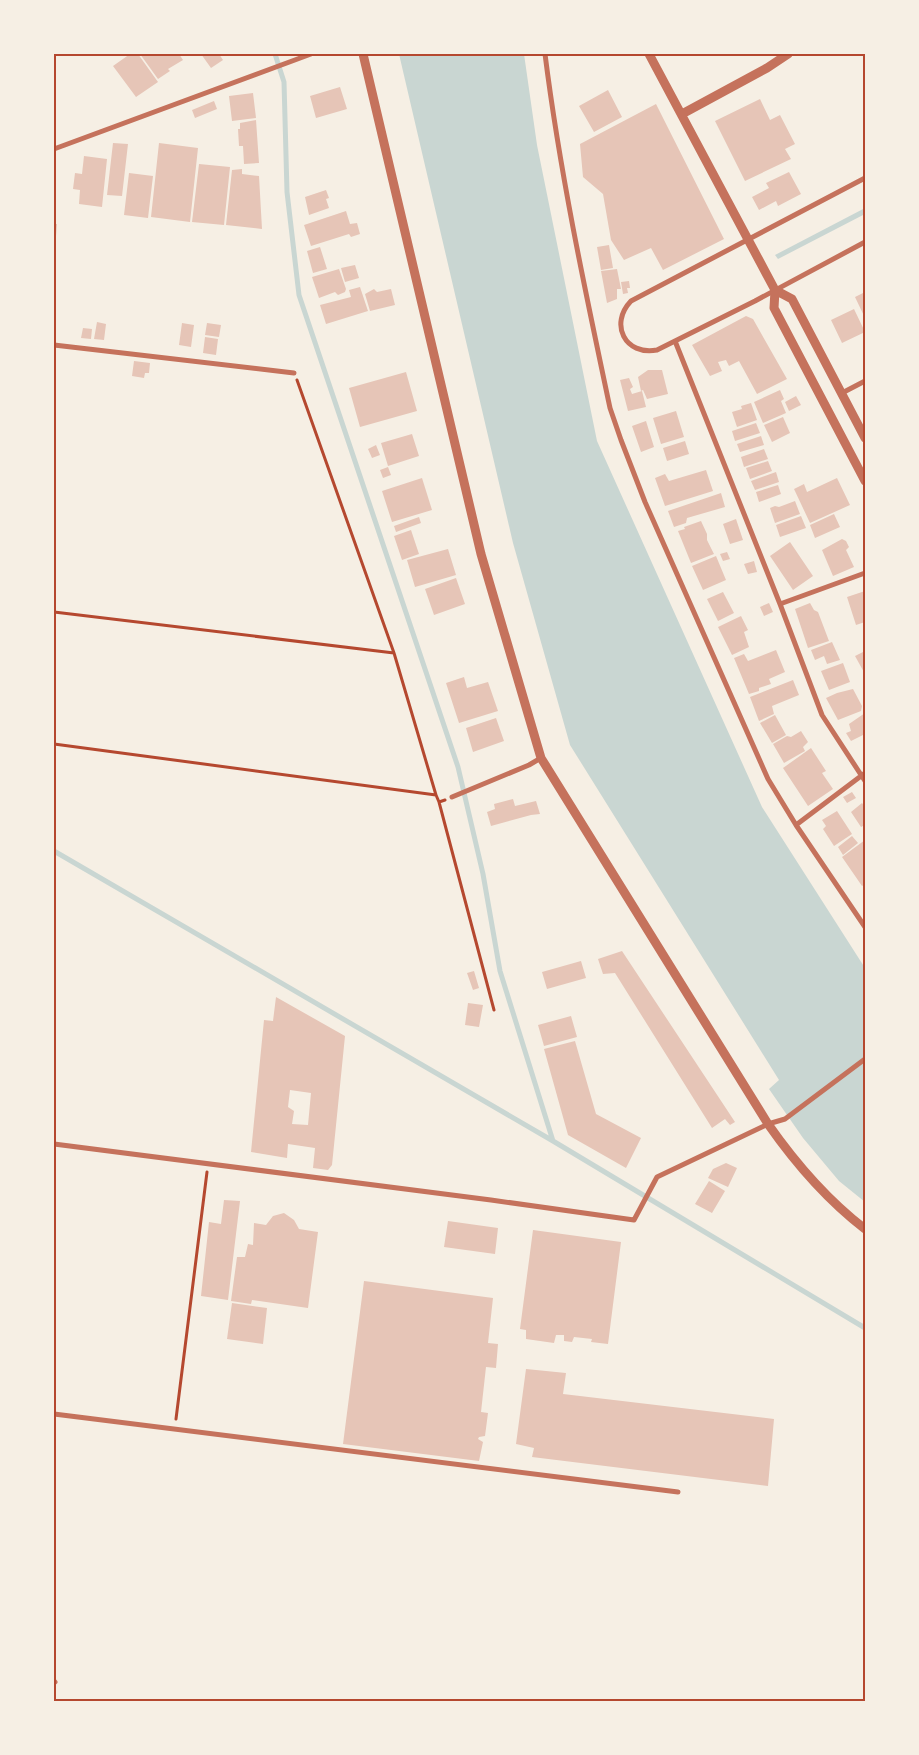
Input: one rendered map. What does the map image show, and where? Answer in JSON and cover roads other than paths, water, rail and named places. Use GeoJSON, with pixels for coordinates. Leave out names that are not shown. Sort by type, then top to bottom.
{"type":"FeatureCollection","features":[{"type":"Feature","properties":{"kind":"street"},"geometry":{"type":"LineString","coordinates":[[54,149],[312,54]]}},
{"type":"Feature","properties":{"kind":"street"},"geometry":{"type":"LineString","coordinates":[[363,54],[481,554],[541,758],[768,1124],[806,1174],[845,1214],[865,1229]]}},
{"type":"Feature","properties":{"kind":"street"},"geometry":{"type":"LineString","coordinates":[[545,54],[554,127],[568,205],[610,408],[621,440],[676,574],[768,779],[796,825],[865,926]]}},
{"type":"Feature","properties":{"kind":"street"},"geometry":{"type":"LineString","coordinates":[[650,54],[775,290],[774,308],[865,481]]}},
{"type":"Feature","properties":{"kind":"street"},"geometry":{"type":"LineString","coordinates":[[682,114],[767,68],[788,54]]}},
{"type":"Feature","properties":{"kind":"street"},"geometry":{"type":"LineString","coordinates":[[865,178],[631,301],[624,308],[621,316],[622,334],[637,349],[647,352],[657,350],[865,242]]}},
{"type":"Feature","properties":{"kind":"street"},"geometry":{"type":"LineString","coordinates":[[775,290],[792,299],[865,438]]}},
{"type":"Feature","properties":{"kind":"street"},"geometry":{"type":"LineString","coordinates":[[675,341],[780,604],[822,715],[863,774],[865,781]]}},
{"type":"Feature","properties":{"kind":"street"},"geometry":{"type":"LineString","coordinates":[[54,345],[294,373]]}},
{"type":"Feature","properties":{"kind":"street"},"geometry":{"type":"LineString","coordinates":[[842,393],[865,380]]}},
{"type":"Feature","properties":{"kind":"street"},"geometry":{"type":"LineString","coordinates":[[780,604],[865,573]]}},
{"type":"Feature","properties":{"kind":"street"},"geometry":{"type":"LineString","coordinates":[[452,797],[529,765],[541,758]]}},
{"type":"Feature","properties":{"kind":"street"},"geometry":{"type":"LineString","coordinates":[[796,825],[863,774]]}},
{"type":"Feature","properties":{"kind":"street"},"geometry":{"type":"LineString","coordinates":[[54,1144],[634,1220],[657,1177],[768,1124],[785,1119],[865,1059]]}},
{"type":"Feature","properties":{"kind":"street"},"geometry":{"type":"LineString","coordinates":[[54,1414],[678,1492]]}},
{"type":"Feature","properties":{"kind":"waterway"},"geometry":{"type":"LineString","coordinates":[[275,54],[284,82],[287,192],[299,295],[458,767],[483,874],[500,971],[553,1141],[865,1328]]}},
{"type":"Feature","properties":{"kind":"waterway"},"geometry":{"type":"LineString","coordinates":[[54,851],[553,1141]]}}]}
